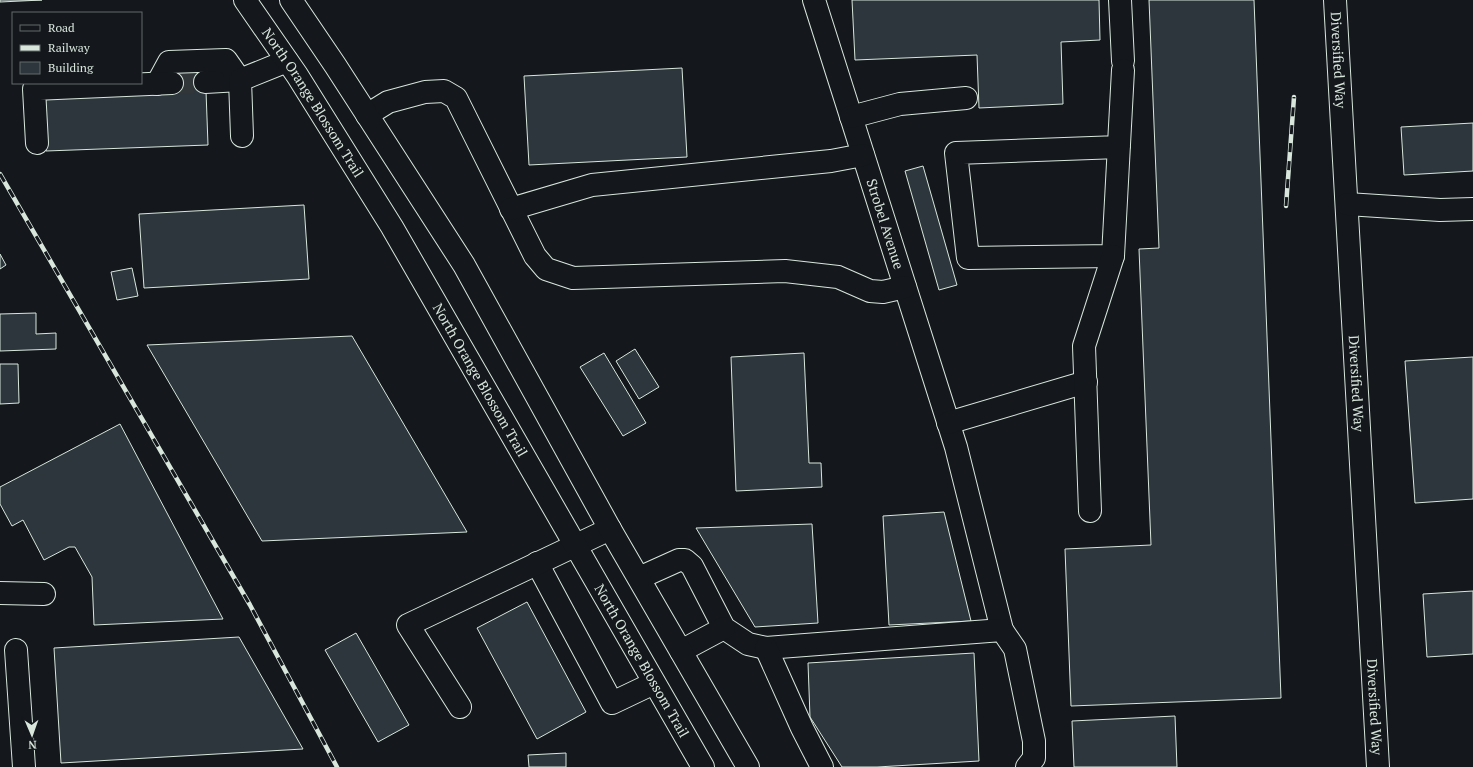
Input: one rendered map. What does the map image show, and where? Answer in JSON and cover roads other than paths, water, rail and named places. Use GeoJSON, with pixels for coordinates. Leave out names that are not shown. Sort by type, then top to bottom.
{"type":"FeatureCollection","features":[{"type":"Feature","properties":{"kind":"main road","name":"North Orange Blossom Trail"},"geometry":{"type":"LineString","coordinates":[[245,0],[287,61],[392,227],[703,767]]}},
{"type":"Feature","properties":{"kind":"main road"},"geometry":{"type":"LineString","coordinates":[[291,0],[464,265],[610,529],[748,767]]}},
{"type":"Feature","properties":{"kind":"main road","name":"Strobel Avenue"},"geometry":{"type":"LineString","coordinates":[[814,0],[956,447],[1002,630]]}},
{"type":"Feature","properties":{"kind":"main road"},"geometry":{"type":"LineString","coordinates":[[1090,511],[1084,346],[1113,256],[1123,65],[1120,0]]}},
{"type":"Feature","properties":{"kind":"main road","name":"Diversified Way"},"geometry":{"type":"LineString","coordinates":[[1335,0],[1378,767]]}},
{"type":"Feature","properties":{"kind":"main road"},"geometry":{"type":"LineString","coordinates":[[37,143],[34,89],[164,83],[169,62],[226,60],[240,80],[242,136]]}},
{"type":"Feature","properties":{"kind":"main road"},"geometry":{"type":"LineString","coordinates":[[206,82],[240,80],[287,61]]}},
{"type":"Feature","properties":{"kind":"main road"},"geometry":{"type":"LineString","coordinates":[[367,115],[388,102],[425,92],[444,91],[456,98],[538,261],[546,269],[573,278],[785,271],[838,277],[870,290],[883,292],[905,287]]}},
{"type":"Feature","properties":{"kind":"main road"},"geometry":{"type":"LineString","coordinates":[[851,117],[900,104],[966,98]]}},
{"type":"Feature","properties":{"kind":"main road"},"geometry":{"type":"LineString","coordinates":[[1113,256],[968,258],[956,153],[1119,147]]}},
{"type":"Feature","properties":{"kind":"main road"},"geometry":{"type":"LineString","coordinates":[[511,209],[592,185],[831,161],[863,155]]}},
{"type":"Feature","properties":{"kind":"main road"},"geometry":{"type":"LineString","coordinates":[[1347,204],[1440,210],[1473,209]]}},
{"type":"Feature","properties":{"kind":"main road"},"geometry":{"type":"LineString","coordinates":[[948,423],[1086,382]]}},
{"type":"Feature","properties":{"kind":"main road"},"geometry":{"type":"LineString","coordinates":[[460,707],[408,625],[610,529]]}},
{"type":"Feature","properties":{"kind":"main road"},"geometry":{"type":"LineString","coordinates":[[639,578],[679,560],[686,560],[692,566],[724,628],[748,644],[766,648],[1002,630],[1015,649],[1034,742],[1034,758],[1027,767]]}},
{"type":"Feature","properties":{"kind":"main road"},"geometry":{"type":"LineString","coordinates":[[537,563],[612,703],[654,683]]}},
{"type":"Feature","properties":{"kind":"main road"},"geometry":{"type":"LineString","coordinates":[[0,593],[44,594]]}},
{"type":"Feature","properties":{"kind":"main road"},"geometry":{"type":"LineString","coordinates":[[681,651],[724,628]]}},
{"type":"Feature","properties":{"kind":"main road"},"geometry":{"type":"LineString","coordinates":[[766,648],[802,728],[822,767]]}},
{"type":"Feature","properties":{"kind":"main road"},"geometry":{"type":"LineString","coordinates":[[16,650],[24,767]]}},
{"type":"Feature","properties":{"kind":"tunnel"},"geometry":{"type":"LineString","coordinates":[[172,83],[205,82]]}},
{"type":"Feature","properties":{"kind":"railway"},"geometry":{"type":"LineString","coordinates":[[1286,206],[1294,97]]}},
{"type":"Feature","properties":{"kind":"railway"},"geometry":{"type":"LineString","coordinates":[[0,174],[250,605],[337,767]]}}]}
